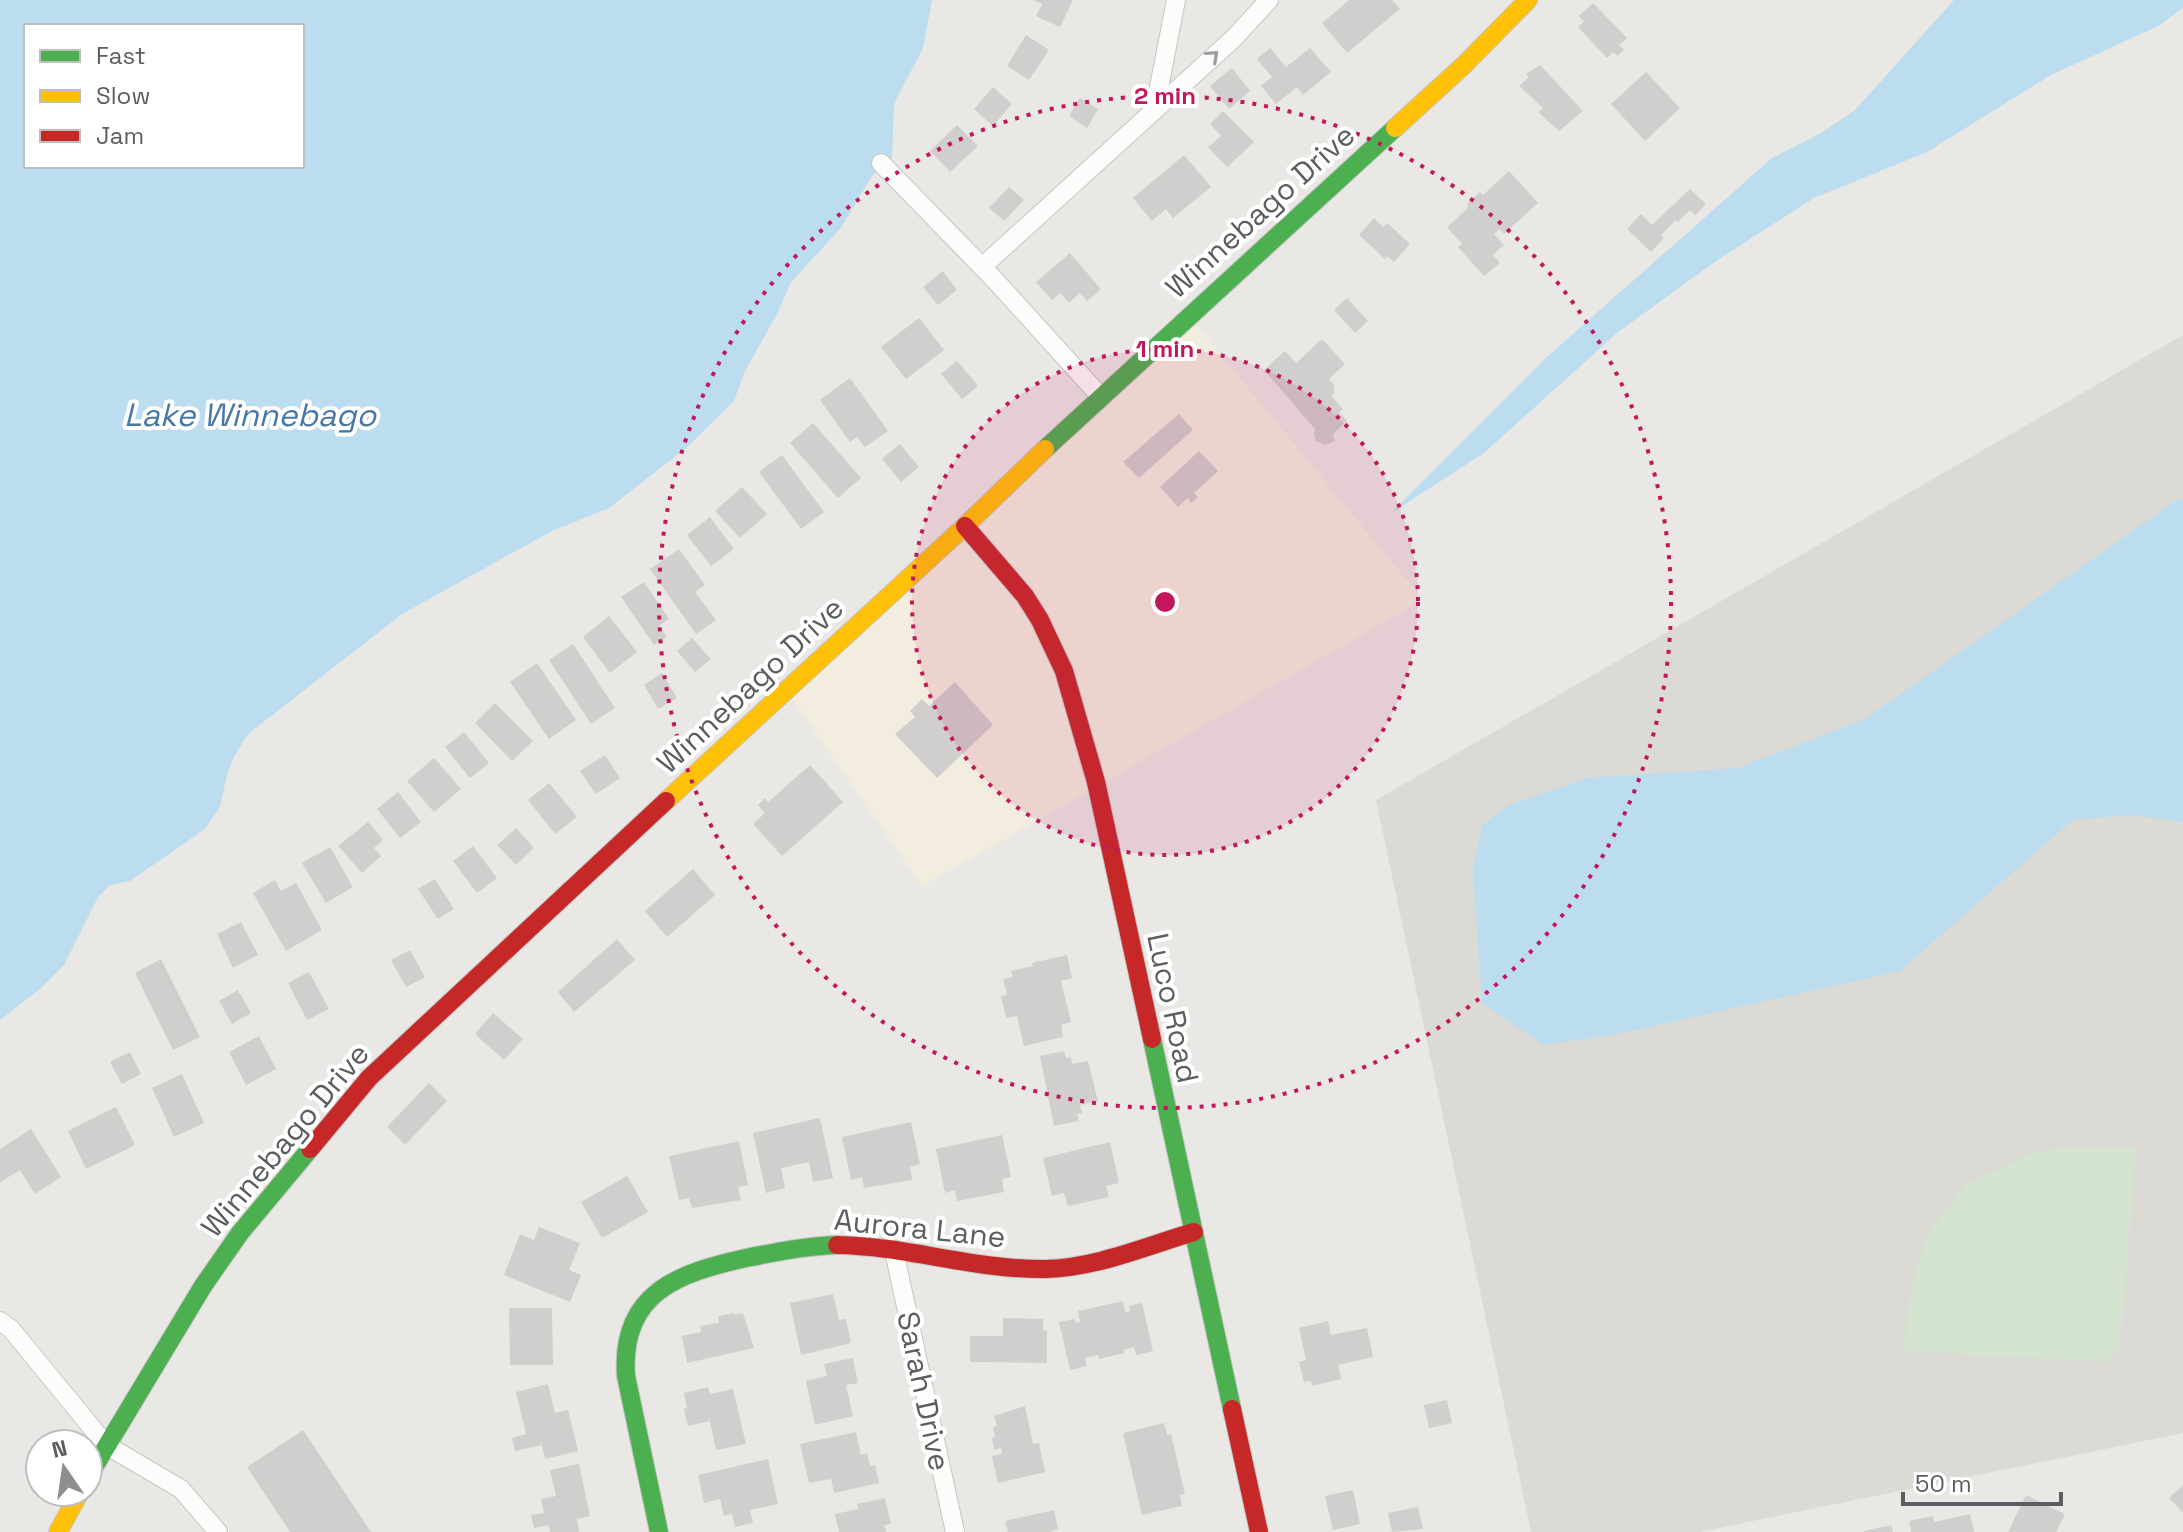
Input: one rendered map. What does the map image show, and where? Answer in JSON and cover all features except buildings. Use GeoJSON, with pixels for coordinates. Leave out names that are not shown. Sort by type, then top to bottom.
{"type":"FeatureCollection","features":[{"type":"Feature","properties":{"kind":"main road","name":"Winnebago Drive"},"geometry":{"type":"LineString","coordinates":[[104,1449],[203,1286],[240,1233],[369,1078],[463,987],[965,526],[1100,396],[1464,65],[1518,3]]}},
{"type":"Feature","properties":{"kind":"main road","name":"Luco Road"},"geometry":{"type":"LineString","coordinates":[[965,526],[1030,605],[1053,648],[1075,703],[1102,809],[1259,1532]]}},
{"type":"Feature","properties":{"kind":"main road","name":"Aurora Lane"},"geometry":{"type":"LineString","coordinates":[[659,1532],[624,1364],[633,1324],[649,1299],[664,1285],[691,1271],[800,1247],[833,1244],[1018,1267],[1058,1268],[1078,1266],[1194,1232]]}},
{"type":"Feature","properties":{"kind":"main road"},"geometry":{"type":"LineString","coordinates":[[58,1532],[71,1508]]}},
{"type":"Feature","properties":{"kind":"street"},"geometry":{"type":"LineString","coordinates":[[1155,108],[1176,0]]}},
{"type":"Feature","properties":{"kind":"street"},"geometry":{"type":"LineString","coordinates":[[982,267],[1234,38],[1269,0]]}},
{"type":"Feature","properties":{"kind":"street"},"geometry":{"type":"LineString","coordinates":[[881,163],[1100,396]]}},
{"type":"Feature","properties":{"kind":"street","name":"Sarah Drive"},"geometry":{"type":"LineString","coordinates":[[894,1251],[955,1532]]}},
{"type":"Feature","properties":{"kind":"street"},"geometry":{"type":"LineString","coordinates":[[0,1321],[11,1329],[106,1445],[181,1489],[218,1532]]}},
{"type":"Feature","properties":{"kind":"shaded area"},"geometry":{"type":"Polygon","coordinates":[[[1188,315],[1423,600],[922,886],[787,691],[1188,315]]]}},
{"type":"Feature","properties":{"kind":"shaded area"},"geometry":{"type":"Polygon","coordinates":[[[2183,335],[2183,1433],[1699,1532],[1531,1532],[1376,800],[2183,335]]]}},
{"type":"Feature","properties":{"kind":"green space"},"geometry":{"type":"Polygon","coordinates":[[[2073,1147],[2136,1148],[2120,1350],[2106,1362],[1904,1351],[1908,1309],[1919,1259],[1930,1232],[1965,1185],[2033,1152],[2073,1147]]]}},
{"type":"Feature","properties":{"kind":"water","name":"Lake Winnebago"},"geometry":{"type":"Polygon","coordinates":[[[0,0],[932,0],[923,48],[894,104],[892,157],[872,176],[840,229],[791,282],[744,373],[734,401],[685,449],[609,508],[552,531],[402,614],[248,734],[227,774],[220,807],[205,829],[130,881],[110,885],[98,897],[64,965],[40,989],[0,1020],[0,0]]]}},
{"type":"Feature","properties":{"kind":"water"},"geometry":{"type":"Polygon","coordinates":[[[1954,0],[2183,0],[2183,8],[2158,26],[2051,75],[1927,152],[1814,198],[1719,259],[1618,332],[1484,453],[1391,513],[1548,356],[1772,158],[1821,133],[1855,110],[1954,0]]]}},
{"type":"Feature","properties":{"kind":"water"},"geometry":{"type":"Polygon","coordinates":[[[2178,499],[2183,499],[2183,822],[2130,815],[2073,820],[1900,971],[1618,1034],[1544,1045],[1482,1003],[1473,869],[1482,825],[1509,805],[1587,778],[1738,768],[1865,719],[2178,499]]]}},
{"type":"Feature","properties":{"kind":"traffic: fast"},"geometry":{"type":"LineString","coordinates":[[1045,449],[1395,128]]}},
{"type":"Feature","properties":{"kind":"traffic: fast"},"geometry":{"type":"LineString","coordinates":[[1152,1039],[1232,1409]]}},
{"type":"Feature","properties":{"kind":"traffic: fast"},"geometry":{"type":"LineString","coordinates":[[104,1450],[203,1286],[240,1233],[310,1149]]}},
{"type":"Feature","properties":{"kind":"traffic: fast"},"geometry":{"type":"LineString","coordinates":[[659,1532],[626,1376],[627,1348],[633,1325],[643,1306],[658,1292],[698,1271],[769,1254],[837,1245]]}},
{"type":"Feature","properties":{"kind":"traffic: slow"},"geometry":{"type":"LineString","coordinates":[[1395,128],[1464,65],[1528,0]]}},
{"type":"Feature","properties":{"kind":"traffic: slow"},"geometry":{"type":"LineString","coordinates":[[666,801],[1045,449]]}},
{"type":"Feature","properties":{"kind":"traffic: slow"},"geometry":{"type":"LineString","coordinates":[[58,1532],[71,1508]]}},
{"type":"Feature","properties":{"kind":"traffic: jam"},"geometry":{"type":"LineString","coordinates":[[965,526],[1025,596],[1064,671],[1096,782],[1152,1039]]}},
{"type":"Feature","properties":{"kind":"traffic: jam"},"geometry":{"type":"LineString","coordinates":[[310,1149],[369,1078],[666,801]]}},
{"type":"Feature","properties":{"kind":"traffic: jam"},"geometry":{"type":"LineString","coordinates":[[837,1245],[889,1249],[993,1266],[1045,1269],[1102,1261],[1194,1232]]}},
{"type":"Feature","properties":{"kind":"traffic: jam"},"geometry":{"type":"LineString","coordinates":[[1232,1409],[1259,1532]]}}]}
